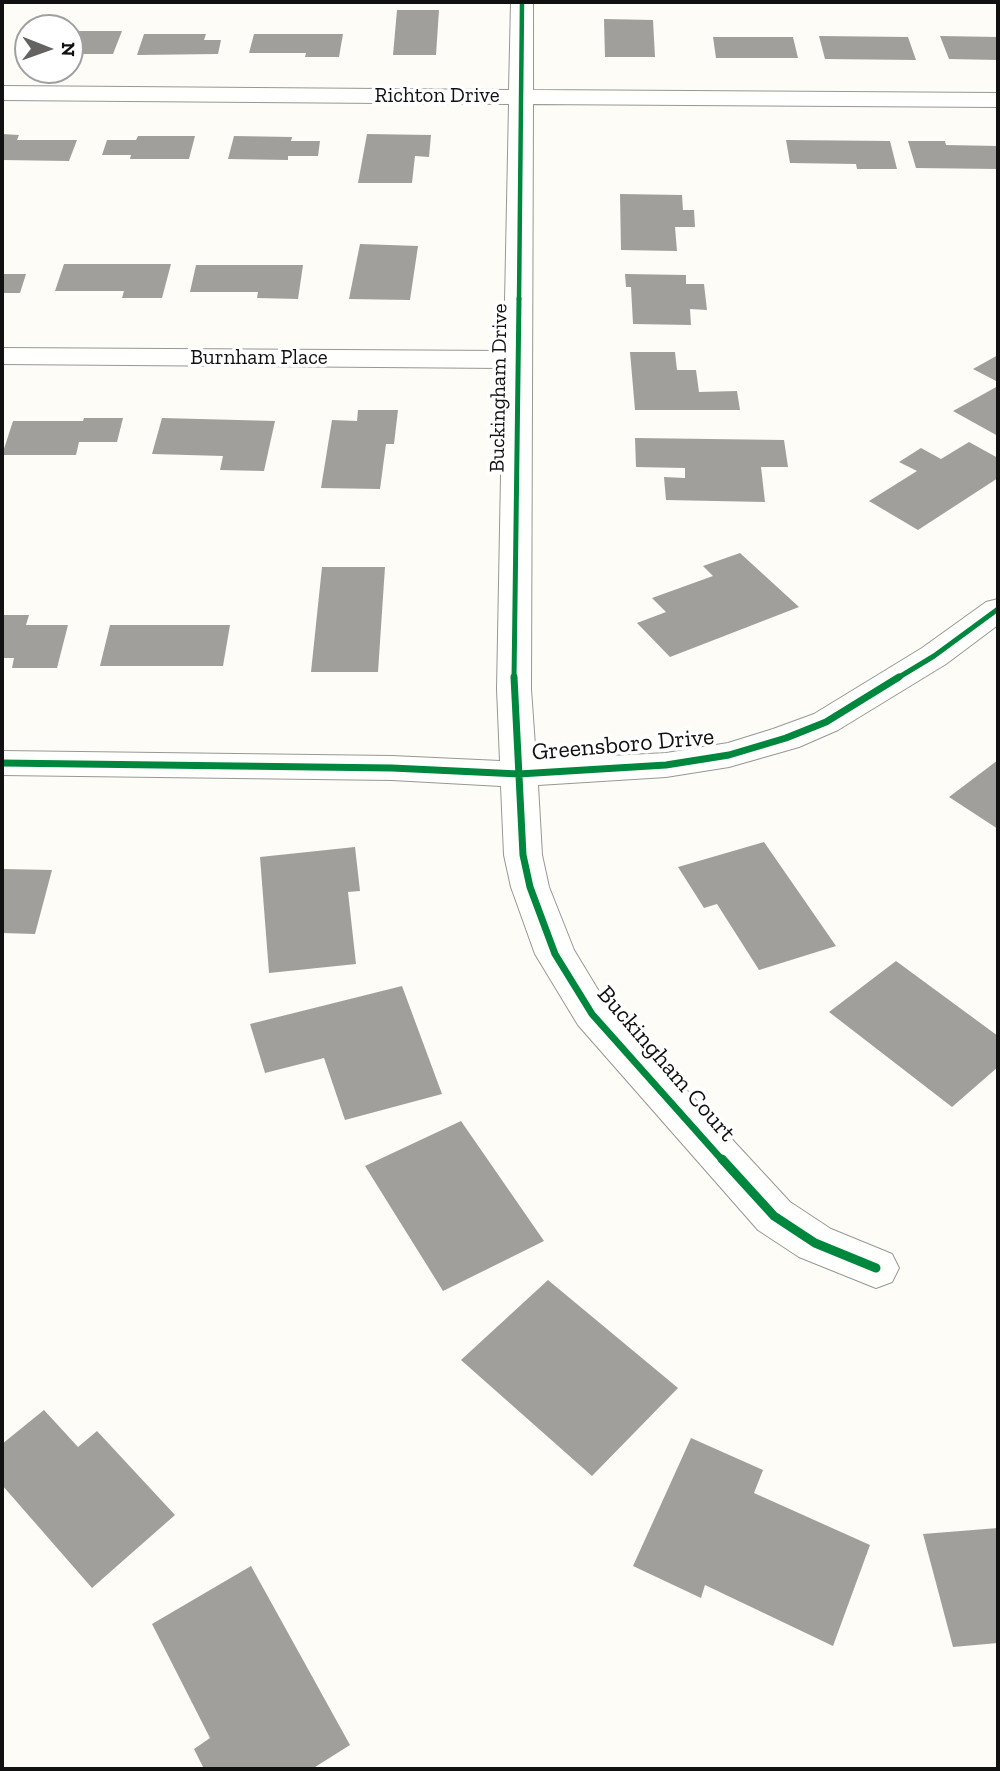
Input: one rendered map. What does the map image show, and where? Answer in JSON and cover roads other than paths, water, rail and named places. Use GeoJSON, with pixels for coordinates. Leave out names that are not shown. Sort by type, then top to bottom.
{"type":"FeatureCollection","features":[{"type":"Feature","properties":{"kind":"street","name":"Buckingham Drive"},"geometry":{"type":"LineString","coordinates":[[519,774],[513,689],[522,2]]}},
{"type":"Feature","properties":{"kind":"street","name":"Richton Drive"},"geometry":{"type":"LineString","coordinates":[[2,93],[998,100]]}},
{"type":"Feature","properties":{"kind":"street","name":"Burnham Place"},"geometry":{"type":"LineString","coordinates":[[2,356],[517,360]]}},
{"type":"Feature","properties":{"kind":"street","name":"Greensboro Drive"},"geometry":{"type":"LineString","coordinates":[[2,763],[392,768],[519,774],[666,765],[729,755],[827,722],[934,656],[998,609]]}},
{"type":"Feature","properties":{"kind":"street","name":"Buckingham Court"},"geometry":{"type":"LineString","coordinates":[[519,774],[523,855],[530,887],[555,954],[592,1013],[629,1058],[774,1216],[815,1243],[876,1268]]}}]}
